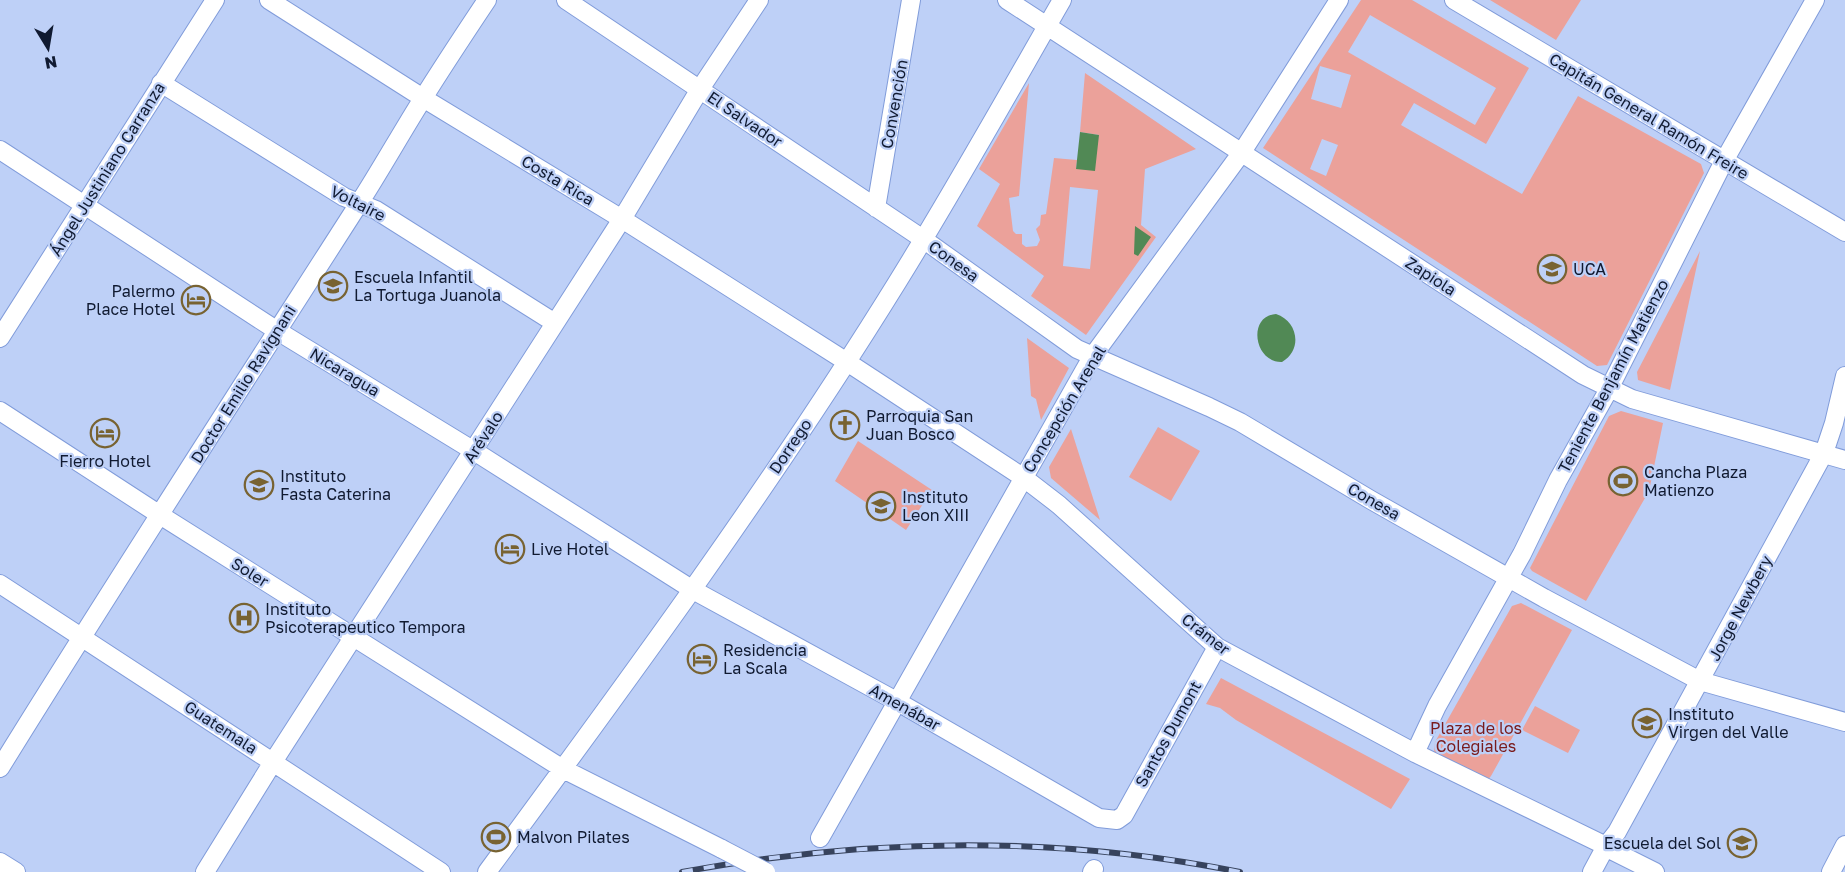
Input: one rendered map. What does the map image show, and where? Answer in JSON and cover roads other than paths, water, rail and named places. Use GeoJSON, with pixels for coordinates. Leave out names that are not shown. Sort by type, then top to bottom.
{"type":"FeatureCollection","features":[{"type":"Feature","properties":{"kind":"street","name":"Ángel Justiniano Carranza"},"geometry":{"type":"LineString","coordinates":[[0,338],[215,0]]}},
{"type":"Feature","properties":{"kind":"street","name":"Costa Rica"},"geometry":{"type":"LineString","coordinates":[[269,0],[847,362]]}},
{"type":"Feature","properties":{"kind":"street","name":"Doctor Emilio Ravignani"},"geometry":{"type":"LineString","coordinates":[[0,768],[81,636],[359,204],[423,98],[487,0]]}},
{"type":"Feature","properties":{"kind":"street","name":"El Salvador"},"geometry":{"type":"LineString","coordinates":[[566,0],[923,239]]}},
{"type":"Feature","properties":{"kind":"street","name":"Arévalo"},"geometry":{"type":"LineString","coordinates":[[205,872],[273,762],[622,219],[700,89],[759,0]]}},
{"type":"Feature","properties":{"kind":"street","name":"Convención"},"geometry":{"type":"LineString","coordinates":[[876,208],[911,0]]}},
{"type":"Feature","properties":{"kind":"street","name":"Zapiola"},"geometry":{"type":"LineString","coordinates":[[1008,0],[1583,375],[1632,399],[1845,459]]}},
{"type":"Feature","properties":{"kind":"street","name":"Dorrego"},"geometry":{"type":"LineString","coordinates":[[487,872],[693,590],[847,362],[923,239],[1062,0]]}},
{"type":"Feature","properties":{"kind":"street","name":"Concepción Arenal"},"geometry":{"type":"LineString","coordinates":[[820,838],[1092,357],[1242,152],[1339,0]]}},
{"type":"Feature","properties":{"kind":"street","name":"Capitán General Ramón Freire"},"geometry":{"type":"LineString","coordinates":[[1454,0],[1845,232]]}},
{"type":"Feature","properties":{"kind":"street","name":"Teniente Benjamín Matienzo"},"geometry":{"type":"LineString","coordinates":[[1415,753],[1437,706],[1509,578],[1558,480],[1610,389],[1724,161],[1815,0]]}},
{"type":"Feature","properties":{"kind":"street","name":"Voltaire"},"geometry":{"type":"LineString","coordinates":[[161,83],[344,197],[376,210],[555,323]]}},
{"type":"Feature","properties":{"kind":"street","name":"Nicaragua"},"geometry":{"type":"LineString","coordinates":[[0,150],[276,330],[474,451],[693,590]]}},
{"type":"Feature","properties":{"kind":"street","name":"Conesa"},"geometry":{"type":"LineString","coordinates":[[923,239],[1077,349],[1209,406],[1240,422],[1509,578],[1700,681],[1845,722]]}},
{"type":"Feature","properties":{"kind":"street","name":"Crámer"},"geometry":{"type":"LineString","coordinates":[[847,362],[1024,478],[1059,505],[1217,647],[1415,753],[1612,843],[1655,872]]}},
{"type":"Feature","properties":{"kind":"street","name":"Jorge Newbery"},"geometry":{"type":"LineString","coordinates":[[1612,843],[1824,453],[1845,376]]}},
{"type":"Feature","properties":{"kind":"street","name":"Soler"},"geometry":{"type":"LineString","coordinates":[[0,411],[353,638],[563,770],[607,793]]}},
{"type":"Feature","properties":{"kind":"street","name":"Guatemala"},"geometry":{"type":"LineString","coordinates":[[0,584],[441,872]]}},
{"type":"Feature","properties":{"kind":"street","name":"Amenábar"},"geometry":{"type":"LineString","coordinates":[[693,590],[898,702],[1099,818],[1118,820]]}},
{"type":"Feature","properties":{"kind":"street","name":"Santos Dumont"},"geometry":{"type":"LineString","coordinates":[[1118,820],[1128,808],[1150,764],[1217,647]]}},
{"type":"Feature","properties":{"kind":"street"},"geometry":{"type":"LineString","coordinates":[[607,793],[644,801],[710,834],[766,872]]}},
{"type":"Feature","properties":{"kind":"street"},"geometry":{"type":"LineString","coordinates":[[607,793],[729,847]]}},
{"type":"Feature","properties":{"kind":"street"},"geometry":{"type":"LineString","coordinates":[[607,793],[625,812],[700,851]]}},
{"type":"Feature","properties":{"kind":"street"},"geometry":{"type":"LineString","coordinates":[[1592,872],[1612,843]]}},
{"type":"Feature","properties":{"kind":"street"},"geometry":{"type":"LineString","coordinates":[[1602,872],[1612,843]]}},
{"type":"Feature","properties":{"kind":"street"},"geometry":{"type":"LineString","coordinates":[[1831,872],[1845,845]]}},
{"type":"Feature","properties":{"kind":"street"},"geometry":{"type":"LineString","coordinates":[[0,862],[16,872]]}},
{"type":"Feature","properties":{"kind":"railway"},"geometry":{"type":"LineString","coordinates":[[682,872],[821,852],[961,845],[1101,852],[1171,860],[1240,872]]}},
{"type":"Feature","properties":{"kind":"place","name":"UCA"},"geometry":{"type":"Point","coordinates":[1552,269]}},
{"type":"Feature","properties":{"kind":"place","name":"Escuela Infantil La Tortuga Juanola"},"geometry":{"type":"Point","coordinates":[333,286]}},
{"type":"Feature","properties":{"kind":"place","name":"Palermo Place Hotel"},"geometry":{"type":"Point","coordinates":[196,300]}},
{"type":"Feature","properties":{"kind":"place","name":"Parroquia San Juan Bosco"},"geometry":{"type":"Point","coordinates":[845,425]}},
{"type":"Feature","properties":{"kind":"place","name":"Fierro Hotel"},"geometry":{"type":"Point","coordinates":[105,433]}},
{"type":"Feature","properties":{"kind":"place","name":"Cancha Plaza Matienzo"},"geometry":{"type":"Point","coordinates":[1623,481]}},
{"type":"Feature","properties":{"kind":"place","name":"Instituto Fasta Caterina"},"geometry":{"type":"Point","coordinates":[259,485]}},
{"type":"Feature","properties":{"kind":"place","name":"Instituto Leon XIII"},"geometry":{"type":"Point","coordinates":[881,506]}},
{"type":"Feature","properties":{"kind":"place","name":"Live Hotel"},"geometry":{"type":"Point","coordinates":[510,549]}},
{"type":"Feature","properties":{"kind":"place","name":"Instituto Psicoterapeutico Tempora"},"geometry":{"type":"Point","coordinates":[244,618]}},
{"type":"Feature","properties":{"kind":"place","name":"Residencia La Scala"},"geometry":{"type":"Point","coordinates":[702,659]}},
{"type":"Feature","properties":{"kind":"place","name":"Instituto Virgen del Valle"},"geometry":{"type":"Point","coordinates":[1647,723]}},
{"type":"Feature","properties":{"kind":"place","name":"Malvon Pilates"},"geometry":{"type":"Point","coordinates":[496,837]}},
{"type":"Feature","properties":{"kind":"place","name":"Escuela del Sol"},"geometry":{"type":"Point","coordinates":[1742,843]}},
{"type":"Feature","properties":{"kind":"park label","name":"Plaza de los Colegiales"},"geometry":{"type":"Point","coordinates":[1476,737]}}]}
